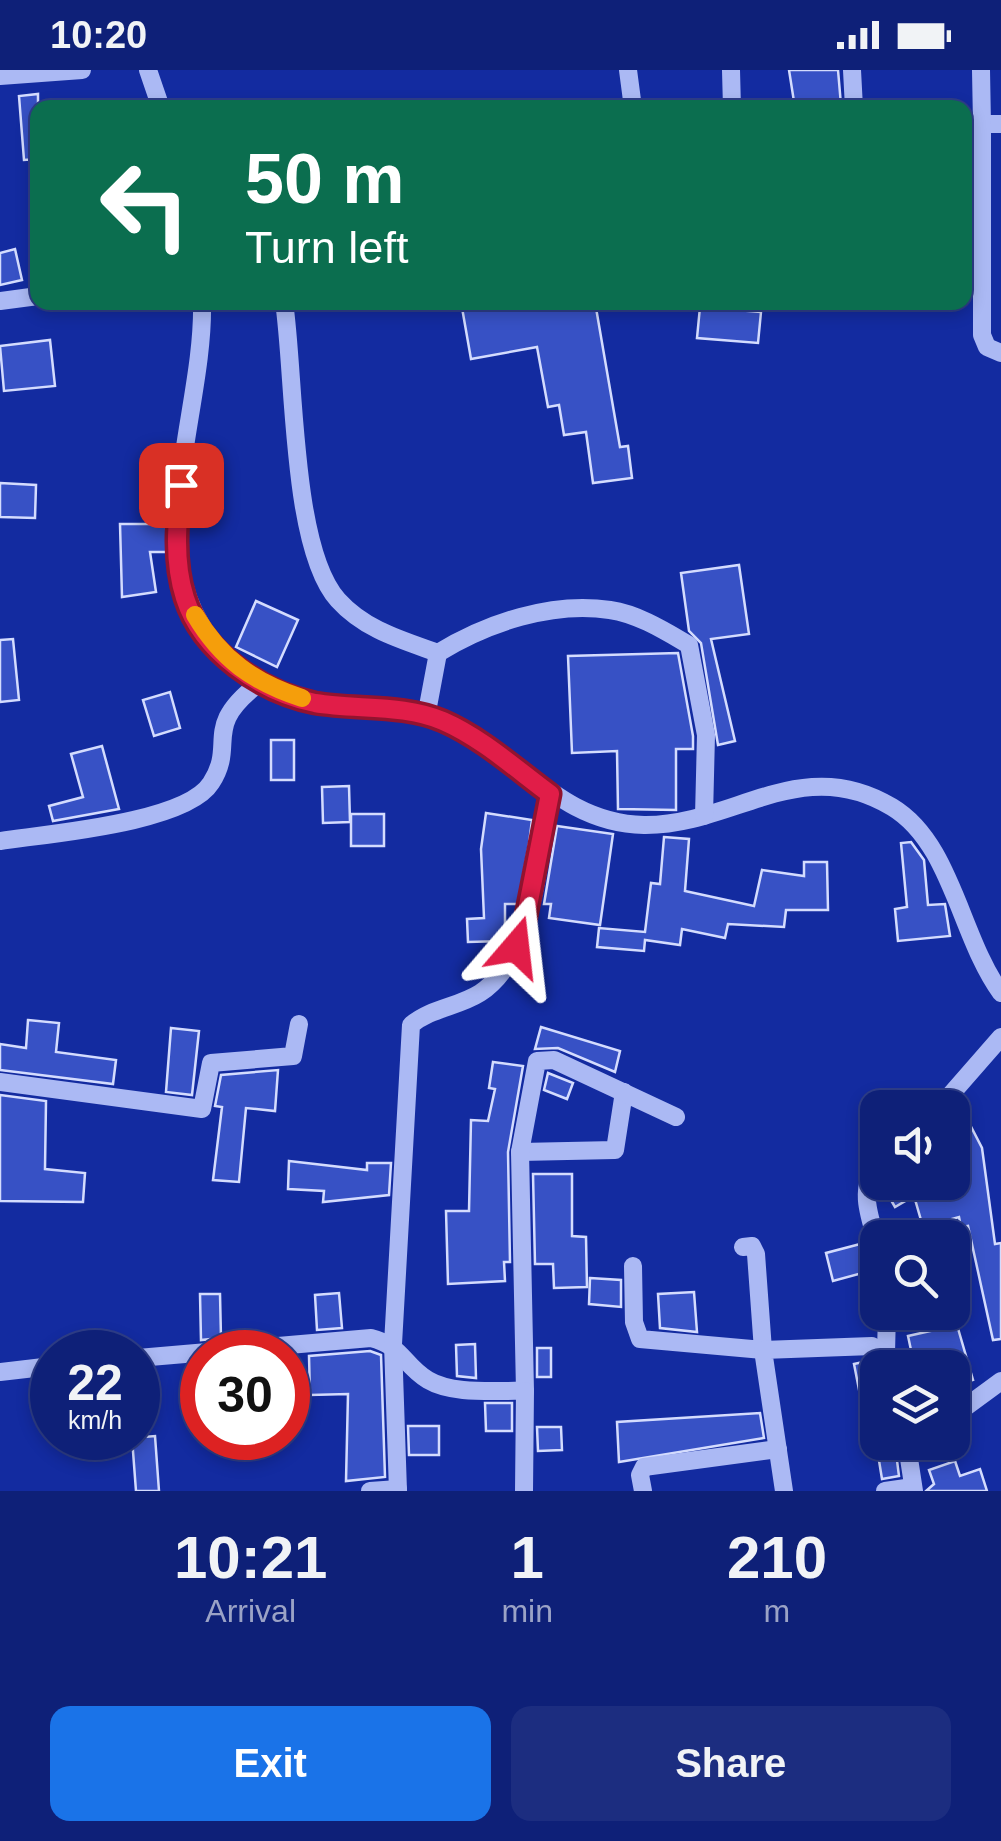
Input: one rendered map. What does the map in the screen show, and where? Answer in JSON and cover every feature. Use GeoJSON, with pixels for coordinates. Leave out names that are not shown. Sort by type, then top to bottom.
{"type":"FeatureCollection","features":[{"type":"Feature","properties":{"kind":"street"},"geometry":{"type":"LineString","coordinates":[[0,76],[82,70]]}},
{"type":"Feature","properties":{"kind":"street"},"geometry":{"type":"LineString","coordinates":[[148,70],[158,100]]}},
{"type":"Feature","properties":{"kind":"street"},"geometry":{"type":"LineString","coordinates":[[628,70],[632,100]]}},
{"type":"Feature","properties":{"kind":"street"},"geometry":{"type":"LineString","coordinates":[[731,70],[732,100]]}},
{"type":"Feature","properties":{"kind":"street"},"geometry":{"type":"LineString","coordinates":[[852,70],[854,100]]}},
{"type":"Feature","properties":{"kind":"street"},"geometry":{"type":"LineString","coordinates":[[982,70],[991,124],[982,335],[987,347],[1001,353]]}},
{"type":"Feature","properties":{"kind":"street"},"geometry":{"type":"LineString","coordinates":[[0,300],[30,297]]}},
{"type":"Feature","properties":{"kind":"street"},"geometry":{"type":"LineString","coordinates":[[202,310],[203,351],[175,538],[185,599],[212,645],[258,684],[314,702],[442,720],[484,744],[550,794],[592,815],[642,825],[704,816],[786,788],[824,786],[861,792],[891,806],[928,841],[968,937],[1001,992]]}},
{"type":"Feature","properties":{"kind":"street"},"geometry":{"type":"LineString","coordinates":[[285,310],[305,508],[316,557],[336,598],[376,631],[438,653]]}},
{"type":"Feature","properties":{"kind":"street"},"geometry":{"type":"LineString","coordinates":[[426,717],[438,653],[471,632],[536,613],[610,610],[656,625],[689,645],[706,734],[704,816]]}},
{"type":"Feature","properties":{"kind":"street"},"geometry":{"type":"LineString","coordinates":[[0,840],[142,816],[189,801],[210,786],[217,772],[226,714],[258,684]]}},
{"type":"Feature","properties":{"kind":"street"},"geometry":{"type":"LineString","coordinates":[[370,1491],[398,1490],[392,1344],[411,1025],[424,1014],[480,992],[507,967],[524,926],[550,794]]}},
{"type":"Feature","properties":{"kind":"street"},"geometry":{"type":"LineString","coordinates":[[0,1082],[202,1109],[210,1063],[293,1056],[298,1024]]}},
{"type":"Feature","properties":{"kind":"street"},"geometry":{"type":"LineString","coordinates":[[955,1090],[1001,1037]]}},
{"type":"Feature","properties":{"kind":"street"},"geometry":{"type":"LineString","coordinates":[[524,1491],[520,1152],[533,1072],[542,1058],[676,1117]]}},
{"type":"Feature","properties":{"kind":"street"},"geometry":{"type":"LineString","coordinates":[[520,1152],[615,1150],[624,1092]]}},
{"type":"Feature","properties":{"kind":"street"},"geometry":{"type":"LineString","coordinates":[[744,1246],[752,1246],[756,1254],[763,1350],[784,1491]]}},
{"type":"Feature","properties":{"kind":"street"},"geometry":{"type":"LineString","coordinates":[[633,1266],[634,1322],[640,1338],[763,1350],[872,1346],[877,1350]]}},
{"type":"Feature","properties":{"kind":"street"},"geometry":{"type":"LineString","coordinates":[[160,1356],[370,1338],[392,1344],[428,1380],[448,1387],[524,1391]]}},
{"type":"Feature","properties":{"kind":"street"},"geometry":{"type":"LineString","coordinates":[[0,1372],[30,1369]]}},
{"type":"Feature","properties":{"kind":"street"},"geometry":{"type":"LineString","coordinates":[[970,1404],[1001,1380]]}},
{"type":"Feature","properties":{"kind":"street"},"geometry":{"type":"LineString","coordinates":[[642,1491],[640,1475],[644,1468],[778,1449]]}},
{"type":"Feature","properties":{"kind":"street"},"geometry":{"type":"LineString","coordinates":[[885,1491],[914,1489],[913,1460]]}},
{"type":"Feature","properties":{"kind":"building"},"geometry":{"type":"Polygon","coordinates":[[[789,70],[838,70],[841,100],[794,100],[789,70]]]}},
{"type":"Feature","properties":{"kind":"building"},"geometry":{"type":"Polygon","coordinates":[[[38,94],[38,100],[30,100],[30,160],[24,160],[19,96],[38,94]]]}},
{"type":"Feature","properties":{"kind":"building"},"geometry":{"type":"Polygon","coordinates":[[[15,249],[22,280],[0,285],[0,253],[15,249]]]}},
{"type":"Feature","properties":{"kind":"building"},"geometry":{"type":"Polygon","coordinates":[[[462,310],[596,310],[620,447],[628,446],[632,478],[593,483],[586,432],[564,435],[559,405],[548,407],[537,347],[471,359],[462,310]]]}},
{"type":"Feature","properties":{"kind":"building"},"geometry":{"type":"Polygon","coordinates":[[[700,310],[761,312],[758,343],[697,338],[700,310]]]}},
{"type":"Feature","properties":{"kind":"building"},"geometry":{"type":"Polygon","coordinates":[[[50,340],[55,386],[4,391],[0,346],[50,340]]]}},
{"type":"Feature","properties":{"kind":"building"},"geometry":{"type":"Polygon","coordinates":[[[0,483],[36,485],[35,518],[0,517],[0,483]]]}},
{"type":"Feature","properties":{"kind":"building"},"geometry":{"type":"Polygon","coordinates":[[[120,524],[166,524],[167,552],[150,552],[156,592],[122,597],[120,524]]]}},
{"type":"Feature","properties":{"kind":"building"},"geometry":{"type":"Polygon","coordinates":[[[739,565],[749,634],[711,639],[735,741],[718,745],[701,643],[689,631],[681,573],[739,565]]]}},
{"type":"Feature","properties":{"kind":"building"},"geometry":{"type":"Polygon","coordinates":[[[256,601],[298,620],[277,667],[236,647],[256,601]]]}},
{"type":"Feature","properties":{"kind":"building"},"geometry":{"type":"Polygon","coordinates":[[[13,639],[19,700],[0,702],[0,640],[13,639]]]}},
{"type":"Feature","properties":{"kind":"building"},"geometry":{"type":"Polygon","coordinates":[[[678,653],[693,749],[676,749],[676,810],[618,809],[617,751],[572,753],[568,656],[678,653]]]}},
{"type":"Feature","properties":{"kind":"building"},"geometry":{"type":"Polygon","coordinates":[[[170,692],[180,728],[154,736],[143,700],[170,692]]]}},
{"type":"Feature","properties":{"kind":"building"},"geometry":{"type":"Polygon","coordinates":[[[271,740],[294,740],[294,780],[271,780],[271,740]]]}},
{"type":"Feature","properties":{"kind":"building"},"geometry":{"type":"Polygon","coordinates":[[[102,746],[119,809],[53,821],[49,806],[83,797],[71,754],[102,746]]]}},
{"type":"Feature","properties":{"kind":"building"},"geometry":{"type":"Polygon","coordinates":[[[349,786],[350,822],[323,823],[322,787],[349,786]]]}},
{"type":"Feature","properties":{"kind":"building"},"geometry":{"type":"Polygon","coordinates":[[[486,813],[532,820],[529,844],[518,904],[505,904],[505,941],[468,942],[467,919],[484,918],[481,849],[486,813]]]}},
{"type":"Feature","properties":{"kind":"building"},"geometry":{"type":"Polygon","coordinates":[[[351,814],[384,814],[384,846],[351,846],[351,814]]]}},
{"type":"Feature","properties":{"kind":"building"},"geometry":{"type":"Polygon","coordinates":[[[557,826],[613,834],[600,925],[549,918],[551,904],[544,904],[557,826]]]}},
{"type":"Feature","properties":{"kind":"building"},"geometry":{"type":"Polygon","coordinates":[[[664,837],[689,839],[685,891],[754,906],[762,870],[804,876],[804,862],[827,862],[828,910],[786,910],[784,927],[728,924],[725,938],[682,929],[680,945],[645,940],[644,951],[597,947],[599,928],[645,932],[651,883],[660,884],[664,837]]]}},
{"type":"Feature","properties":{"kind":"building"},"geometry":{"type":"Polygon","coordinates":[[[911,842],[924,860],[928,905],[945,904],[950,936],[898,941],[895,909],[907,907],[901,843],[911,842]]]}},
{"type":"Feature","properties":{"kind":"building"},"geometry":{"type":"Polygon","coordinates":[[[28,1020],[59,1023],[56,1052],[116,1060],[113,1084],[0,1070],[0,1044],[26,1048],[28,1020]]]}},
{"type":"Feature","properties":{"kind":"building"},"geometry":{"type":"Polygon","coordinates":[[[541,1027],[620,1051],[615,1072],[558,1048],[535,1049],[541,1027]]]}},
{"type":"Feature","properties":{"kind":"building"},"geometry":{"type":"Polygon","coordinates":[[[171,1028],[199,1031],[192,1095],[166,1092],[171,1028]]]}},
{"type":"Feature","properties":{"kind":"building"},"geometry":{"type":"Polygon","coordinates":[[[493,1062],[523,1066],[508,1152],[510,1262],[504,1262],[505,1281],[448,1284],[446,1211],[469,1211],[471,1120],[488,1121],[495,1089],[489,1088],[493,1062]]]}},
{"type":"Feature","properties":{"kind":"building"},"geometry":{"type":"Polygon","coordinates":[[[278,1070],[275,1111],[246,1108],[239,1182],[213,1180],[222,1107],[215,1106],[221,1075],[278,1070]]]}},
{"type":"Feature","properties":{"kind":"building"},"geometry":{"type":"Polygon","coordinates":[[[548,1073],[573,1083],[567,1099],[544,1090],[548,1073]]]}},
{"type":"Feature","properties":{"kind":"building"},"geometry":{"type":"Polygon","coordinates":[[[0,1095],[46,1101],[45,1169],[85,1173],[83,1202],[0,1201],[0,1095]]]}},
{"type":"Feature","properties":{"kind":"building"},"geometry":{"type":"Polygon","coordinates":[[[970,1125],[982,1148],[995,1244],[1001,1243],[1001,1339],[993,1340],[970,1220],[921,1220],[915,1200],[970,1200],[970,1125]]]}},
{"type":"Feature","properties":{"kind":"building"},"geometry":{"type":"Polygon","coordinates":[[[289,1161],[367,1170],[367,1163],[391,1163],[389,1195],[323,1202],[324,1191],[288,1189],[289,1161]]]}},
{"type":"Feature","properties":{"kind":"building"},"geometry":{"type":"Polygon","coordinates":[[[533,1174],[572,1174],[572,1236],[586,1237],[587,1287],[554,1288],[553,1264],[535,1264],[533,1174]]]}},
{"type":"Feature","properties":{"kind":"building"},"geometry":{"type":"Polygon","coordinates":[[[860,1244],[860,1274],[833,1281],[826,1253],[860,1244]]]}},
{"type":"Feature","properties":{"kind":"building"},"geometry":{"type":"Polygon","coordinates":[[[590,1278],[621,1280],[621,1307],[589,1304],[590,1278]]]}},
{"type":"Feature","properties":{"kind":"building"},"geometry":{"type":"Polygon","coordinates":[[[694,1292],[697,1332],[660,1328],[658,1294],[694,1292]]]}},
{"type":"Feature","properties":{"kind":"building"},"geometry":{"type":"Polygon","coordinates":[[[339,1293],[342,1328],[317,1330],[315,1295],[339,1293]]]}},
{"type":"Feature","properties":{"kind":"building"},"geometry":{"type":"Polygon","coordinates":[[[200,1294],[220,1294],[221,1330],[201,1330],[200,1294]]]}},
{"type":"Feature","properties":{"kind":"building"},"geometry":{"type":"Polygon","coordinates":[[[958,1330],[964,1350],[911,1350],[908,1336],[958,1330]]]}},
{"type":"Feature","properties":{"kind":"building"},"geometry":{"type":"Polygon","coordinates":[[[475,1344],[476,1378],[457,1376],[456,1345],[475,1344]]]}},
{"type":"Feature","properties":{"kind":"building"},"geometry":{"type":"Polygon","coordinates":[[[537,1348],[551,1348],[551,1377],[537,1377],[537,1348]]]}},
{"type":"Feature","properties":{"kind":"building"},"geometry":{"type":"Polygon","coordinates":[[[370,1351],[381,1355],[385,1477],[346,1481],[348,1394],[310,1395],[310,1356],[370,1351]]]}},
{"type":"Feature","properties":{"kind":"building"},"geometry":{"type":"Polygon","coordinates":[[[860,1363],[860,1395],[854,1364],[860,1363]]]}},
{"type":"Feature","properties":{"kind":"building"},"geometry":{"type":"Polygon","coordinates":[[[485,1403],[512,1403],[512,1431],[486,1431],[485,1403]]]}},
{"type":"Feature","properties":{"kind":"building"},"geometry":{"type":"Polygon","coordinates":[[[760,1413],[764,1438],[619,1462],[617,1422],[760,1413]]]}},
{"type":"Feature","properties":{"kind":"building"},"geometry":{"type":"Polygon","coordinates":[[[408,1426],[439,1426],[439,1455],[409,1455],[408,1426]]]}},
{"type":"Feature","properties":{"kind":"building"},"geometry":{"type":"Polygon","coordinates":[[[537,1427],[561,1427],[562,1450],[538,1451],[537,1427]]]}},
{"type":"Feature","properties":{"kind":"building"},"geometry":{"type":"Polygon","coordinates":[[[134,1460],[157,1460],[159,1491],[136,1491],[134,1460]]]}},
{"type":"Feature","properties":{"kind":"building"},"geometry":{"type":"Polygon","coordinates":[[[879,1460],[897,1460],[899,1476],[882,1479],[879,1460]]]}},
{"type":"Feature","properties":{"kind":"building"},"geometry":{"type":"Polygon","coordinates":[[[955,1461],[960,1476],[980,1469],[987,1491],[926,1491],[934,1484],[929,1470],[955,1461]]]}},
{"type":"Feature","properties":{"kind":"slow traffic"},"geometry":{"type":"LineString","coordinates":[[195,615],[212,645],[258,684],[302,698]]}},
{"type":"Feature","properties":{"kind":"route"},"geometry":{"type":"LineString","coordinates":[[181,485],[175,538],[185,599],[212,645],[258,684],[314,702],[442,720],[484,744],[550,794],[524,926],[516,947]]}}]}
